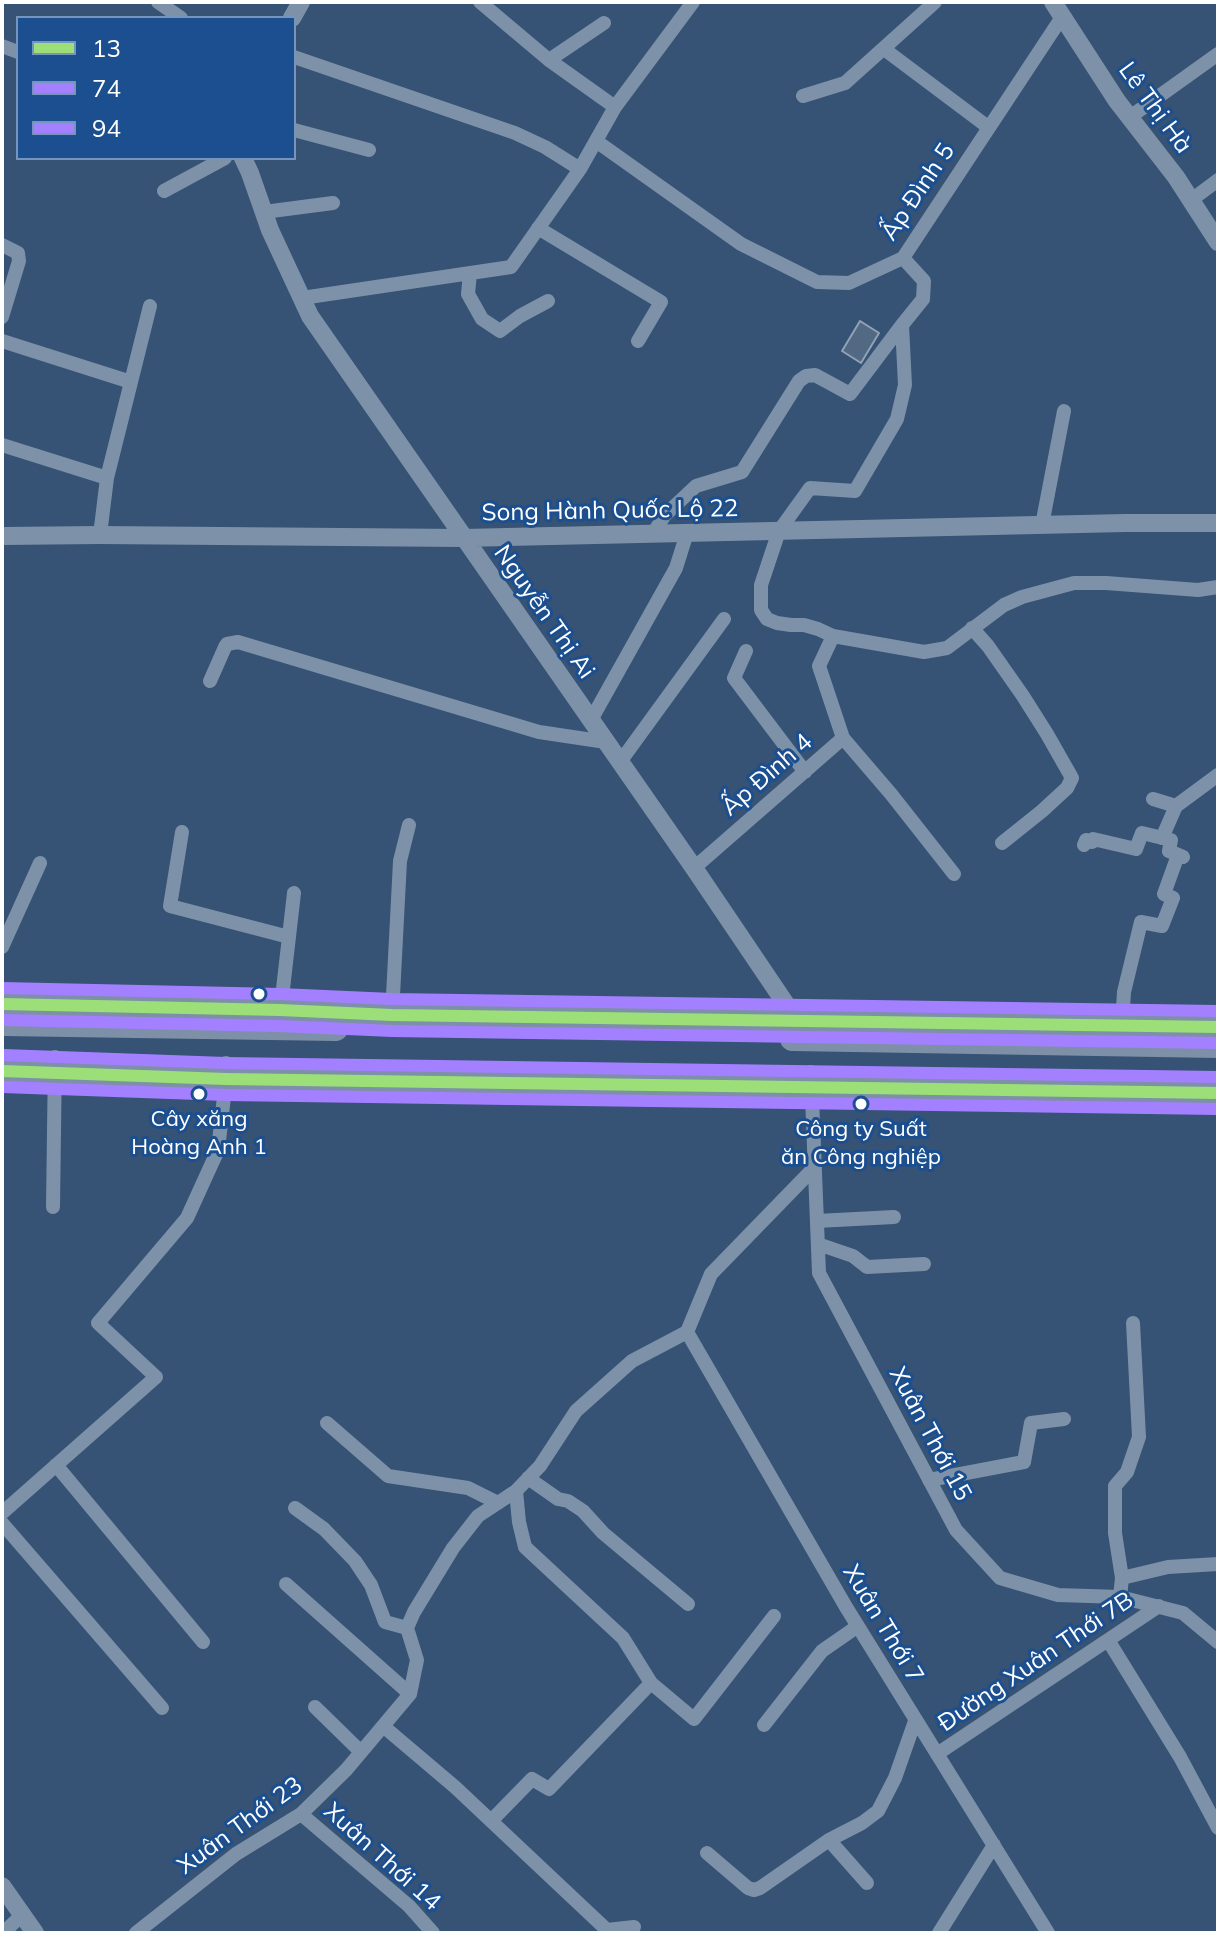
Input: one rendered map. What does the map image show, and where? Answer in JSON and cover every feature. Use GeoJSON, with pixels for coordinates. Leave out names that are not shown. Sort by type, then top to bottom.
{"type":"FeatureCollection","features":[{"type":"Feature","properties":{"kind":"highway"},"geometry":{"type":"LineString","coordinates":[[2,1004],[153,1009],[280,1019],[803,1031],[1122,1025],[1218,1027]]}},
{"type":"Feature","properties":{"kind":"highway"},"geometry":{"type":"LineString","coordinates":[[2,1024],[392,1015],[1218,1046]]}},
{"type":"Feature","properties":{"kind":"highway"},"geometry":{"type":"LineString","coordinates":[[2,1056],[55,1065],[226,1071],[812,1079],[1218,1077]]}},
{"type":"Feature","properties":{"kind":"highway"},"geometry":{"type":"LineString","coordinates":[[2,1071],[55,1065]]}},
{"type":"Feature","properties":{"kind":"highway"},"geometry":{"type":"LineString","coordinates":[[812,1079],[1218,1093]]}},
{"type":"Feature","properties":{"kind":"street"},"geometry":{"type":"LineString","coordinates":[[158,2],[178,16]]}},
{"type":"Feature","properties":{"kind":"street"},"geometry":{"type":"LineString","coordinates":[[480,2],[549,60],[615,107]]}},
{"type":"Feature","properties":{"kind":"street"},"geometry":{"type":"LineString","coordinates":[[302,298],[511,267],[580,169],[615,107],[693,2]]}},
{"type":"Feature","properties":{"kind":"street"},"geometry":{"type":"LineString","coordinates":[[803,96],[845,83],[935,2]]}},
{"type":"Feature","properties":{"kind":"street","name":"Lê Thị Hà"},"geometry":{"type":"LineString","coordinates":[[1058,9],[1218,242]]}},
{"type":"Feature","properties":{"kind":"street","name":"Ấp Đình 5"},"geometry":{"type":"LineString","coordinates":[[596,141],[741,244],[817,282],[849,283],[903,258],[988,127],[1058,9]]}},
{"type":"Feature","properties":{"kind":"street"},"geometry":{"type":"LineString","coordinates":[[549,60],[604,23]]}},
{"type":"Feature","properties":{"kind":"street"},"geometry":{"type":"LineString","coordinates":[[884,49],[988,127]]}},
{"type":"Feature","properties":{"kind":"street"},"geometry":{"type":"LineString","coordinates":[[1130,117],[1211,66],[1218,54]]}},
{"type":"Feature","properties":{"kind":"street"},"geometry":{"type":"LineString","coordinates":[[296,58],[515,133],[580,169]]}},
{"type":"Feature","properties":{"kind":"street"},"geometry":{"type":"LineString","coordinates":[[296,131],[369,150]]}},
{"type":"Feature","properties":{"kind":"street"},"geometry":{"type":"LineString","coordinates":[[164,191],[221,160]]}},
{"type":"Feature","properties":{"kind":"street","name":"Nguyễn Thị Ai"},"geometry":{"type":"LineString","coordinates":[[244,160],[270,230],[310,316],[694,868],[803,1031]]}},
{"type":"Feature","properties":{"kind":"street"},"geometry":{"type":"LineString","coordinates":[[1190,201],[1218,180]]}},
{"type":"Feature","properties":{"kind":"street"},"geometry":{"type":"LineString","coordinates":[[264,212],[333,203]]}},
{"type":"Feature","properties":{"kind":"street"},"geometry":{"type":"LineString","coordinates":[[538,228],[661,302],[638,341]]}},
{"type":"Feature","properties":{"kind":"street"},"geometry":{"type":"LineString","coordinates":[[2,245],[18,253],[19,261],[2,317]]}},
{"type":"Feature","properties":{"kind":"street"},"geometry":{"type":"LineString","coordinates":[[653,534],[664,516],[696,486],[742,472],[799,381],[806,376],[815,375],[850,394],[923,299],[924,281],[903,258]]}},
{"type":"Feature","properties":{"kind":"street"},"geometry":{"type":"LineString","coordinates":[[470,273],[468,294],[482,319],[500,331],[548,301]]}},
{"type":"Feature","properties":{"kind":"street"},"geometry":{"type":"LineString","coordinates":[[100,535],[107,478],[150,306]]}},
{"type":"Feature","properties":{"kind":"street"},"geometry":{"type":"LineString","coordinates":[[902,325],[905,385],[897,419],[855,491],[810,488],[779,531],[761,585],[761,610],[767,619],[804,625],[833,636],[924,652],[947,648],[1004,605],[1074,583],[1198,590],[1218,587]]}},
{"type":"Feature","properties":{"kind":"street"},"geometry":{"type":"LineString","coordinates":[[2,341],[131,382]]}},
{"type":"Feature","properties":{"kind":"street"},"geometry":{"type":"LineString","coordinates":[[1042,525],[1064,411]]}},
{"type":"Feature","properties":{"kind":"street"},"geometry":{"type":"LineString","coordinates":[[2,445],[107,478]]}},
{"type":"Feature","properties":{"kind":"street","name":"Song Hành Quốc Lộ 22"},"geometry":{"type":"LineString","coordinates":[[2,536],[463,538],[1218,523]]}},
{"type":"Feature","properties":{"kind":"street"},"geometry":{"type":"LineString","coordinates":[[591,720],[676,568],[687,533]]}},
{"type":"Feature","properties":{"kind":"street"},"geometry":{"type":"LineString","coordinates":[[620,762],[724,619]]}},
{"type":"Feature","properties":{"kind":"street"},"geometry":{"type":"LineString","coordinates":[[972,628],[1023,696],[1072,778],[1067,788],[1002,843]]}},
{"type":"Feature","properties":{"kind":"street","name":"Ấp Đình 4"},"geometry":{"type":"LineString","coordinates":[[694,868],[843,738],[819,666],[833,636]]}},
{"type":"Feature","properties":{"kind":"street"},"geometry":{"type":"LineString","coordinates":[[210,681],[227,644],[238,642],[539,732],[606,742]]}},
{"type":"Feature","properties":{"kind":"street"},"geometry":{"type":"LineString","coordinates":[[746,651],[734,678],[805,772]]}},
{"type":"Feature","properties":{"kind":"street"},"geometry":{"type":"LineString","coordinates":[[843,738],[954,874]]}},
{"type":"Feature","properties":{"kind":"street"},"geometry":{"type":"LineString","coordinates":[[1162,838],[1176,806],[1218,775]]}},
{"type":"Feature","properties":{"kind":"street"},"geometry":{"type":"LineString","coordinates":[[1153,799],[1176,806]]}},
{"type":"Feature","properties":{"kind":"street"},"geometry":{"type":"LineString","coordinates":[[392,1015],[400,861],[409,825]]}},
{"type":"Feature","properties":{"kind":"street"},"geometry":{"type":"LineString","coordinates":[[182,832],[170,906],[289,937]]}},
{"type":"Feature","properties":{"kind":"street"},"geometry":{"type":"LineString","coordinates":[[1084,845],[1086,840],[1092,842],[1093,839],[1136,849],[1142,833],[1171,840],[1169,851],[1182,856],[1164,894],[1173,898],[1162,926],[1141,922],[1124,992],[1122,1025]]}},
{"type":"Feature","properties":{"kind":"street"},"geometry":{"type":"LineString","coordinates":[[2,947],[40,863]]}},
{"type":"Feature","properties":{"kind":"street"},"geometry":{"type":"LineString","coordinates":[[280,1019],[294,893]]}},
{"type":"Feature","properties":{"kind":"street"},"geometry":{"type":"LineString","coordinates":[[53,1207],[55,1065]]}},
{"type":"Feature","properties":{"kind":"street"},"geometry":{"type":"LineString","coordinates":[[2,1513],[156,1377],[98,1323],[187,1218],[218,1150],[226,1071]]}},
{"type":"Feature","properties":{"kind":"street","name":"Xuân Thới 15"},"geometry":{"type":"LineString","coordinates":[[812,1079],[819,1273],[956,1530],[1000,1578],[1058,1595],[1120,1597],[1159,1606],[1183,1613],[1218,1641]]}},
{"type":"Feature","properties":{"kind":"street"},"geometry":{"type":"LineString","coordinates":[[286,1584],[410,1694],[417,1660],[407,1628],[453,1548],[478,1516],[516,1491],[540,1466],[576,1411],[632,1361],[687,1332],[711,1274],[815,1167]]}},
{"type":"Feature","properties":{"kind":"street"},"geometry":{"type":"LineString","coordinates":[[817,1221],[894,1217]]}},
{"type":"Feature","properties":{"kind":"street"},"geometry":{"type":"LineString","coordinates":[[818,1244],[853,1256],[867,1267],[924,1264]]}},
{"type":"Feature","properties":{"kind":"street"},"geometry":{"type":"LineString","coordinates":[[1120,1597],[1122,1578],[1115,1533],[1115,1486],[1127,1472],[1139,1437],[1133,1323]]}},
{"type":"Feature","properties":{"kind":"street","name":"Xuân Thới 7"},"geometry":{"type":"LineString","coordinates":[[687,1332],[858,1626],[994,1845],[1041,1929]]}},
{"type":"Feature","properties":{"kind":"street"},"geometry":{"type":"LineString","coordinates":[[929,1480],[1024,1462],[1031,1423],[1064,1419]]}},
{"type":"Feature","properties":{"kind":"street"},"geometry":{"type":"LineString","coordinates":[[327,1423],[388,1476],[468,1488],[498,1503]]}},
{"type":"Feature","properties":{"kind":"street"},"geometry":{"type":"LineString","coordinates":[[56,1465],[203,1642]]}},
{"type":"Feature","properties":{"kind":"street"},"geometry":{"type":"LineString","coordinates":[[528,1478],[558,1499],[568,1501],[583,1511],[603,1533],[688,1604]]}},
{"type":"Feature","properties":{"kind":"street"},"geometry":{"type":"LineString","coordinates":[[516,1491],[525,1547],[623,1638],[651,1683],[694,1719],[774,1616]]}},
{"type":"Feature","properties":{"kind":"street"},"geometry":{"type":"LineString","coordinates":[[295,1508],[324,1529],[355,1561],[371,1585],[385,1622],[407,1628]]}},
{"type":"Feature","properties":{"kind":"street"},"geometry":{"type":"LineString","coordinates":[[2,1523],[162,1708]]}},
{"type":"Feature","properties":{"kind":"street"},"geometry":{"type":"LineString","coordinates":[[1122,1578],[1168,1567],[1218,1564]]}},
{"type":"Feature","properties":{"kind":"street","name":"Đường Xuân Thới 7B"},"geometry":{"type":"LineString","coordinates":[[937,1754],[1159,1606]]}},
{"type":"Feature","properties":{"kind":"street"},"geometry":{"type":"LineString","coordinates":[[764,1725],[822,1651],[858,1626]]}},
{"type":"Feature","properties":{"kind":"street"},"geometry":{"type":"LineString","coordinates":[[1108,1640],[1180,1757],[1218,1828]]}},
{"type":"Feature","properties":{"kind":"street"},"geometry":{"type":"LineString","coordinates":[[491,1821],[532,1779],[549,1789],[651,1683]]}},
{"type":"Feature","properties":{"kind":"street","name":"Xuân Thới 23"},"geometry":{"type":"LineString","coordinates":[[136,1933],[236,1854],[301,1814],[346,1770],[410,1694]]}},
{"type":"Feature","properties":{"kind":"street"},"geometry":{"type":"LineString","coordinates":[[315,1707],[361,1752]]}},
{"type":"Feature","properties":{"kind":"street"},"geometry":{"type":"LineString","coordinates":[[707,1853],[748,1888],[760,1888],[829,1840],[878,1811],[895,1778],[915,1721]]}},
{"type":"Feature","properties":{"kind":"street"},"geometry":{"type":"LineString","coordinates":[[383,1726],[455,1787],[607,1930],[634,1927]]}},
{"type":"Feature","properties":{"kind":"street","name":"Xuân Thới 14"},"geometry":{"type":"LineString","coordinates":[[301,1814],[409,1906],[433,1933]]}},
{"type":"Feature","properties":{"kind":"street"},"geometry":{"type":"LineString","coordinates":[[829,1840],[867,1883]]}},
{"type":"Feature","properties":{"kind":"street"},"geometry":{"type":"LineString","coordinates":[[939,1933],[994,1845]]}},
{"type":"Feature","properties":{"kind":"street"},"geometry":{"type":"LineString","coordinates":[[2,1886],[35,1933]]}},
{"type":"Feature","properties":{"kind":"street"},"geometry":{"type":"LineString","coordinates":[[3,1933],[22,1915]]}},
{"type":"Feature","properties":{"kind":"building"},"geometry":{"type":"Polygon","coordinates":[[[860,321],[879,333],[861,363],[842,351],[860,321]]]}},
{"type":"Feature","properties":{"kind":"transit line","name":"94"},"geometry":{"type":"LineString","coordinates":[[2,988],[392,999],[1218,1011]]}},
{"type":"Feature","properties":{"kind":"transit line","name":"13"},"geometry":{"type":"LineString","coordinates":[[2,1004],[392,1015],[1218,1027]]}},
{"type":"Feature","properties":{"kind":"transit line","name":"74"},"geometry":{"type":"LineString","coordinates":[[2,1020],[392,1031],[1218,1043]]}},
{"type":"Feature","properties":{"kind":"transit line","name":"94"},"geometry":{"type":"LineString","coordinates":[[3,1055],[226,1063],[1218,1077]]}},
{"type":"Feature","properties":{"kind":"transit line","name":"13"},"geometry":{"type":"LineString","coordinates":[[2,1071],[226,1079],[1218,1093]]}},
{"type":"Feature","properties":{"kind":"transit line","name":"74"},"geometry":{"type":"LineString","coordinates":[[2,1087],[226,1095],[1218,1109]]}},
{"type":"Feature","properties":{"kind":"place","name":"Cây xăng Hoàng Anh 1"},"geometry":{"type":"Point","coordinates":[199,1094]}},
{"type":"Feature","properties":{"kind":"place","name":"Công ty Suất ăn Công nghiệp"},"geometry":{"type":"Point","coordinates":[861,1104]}}]}
